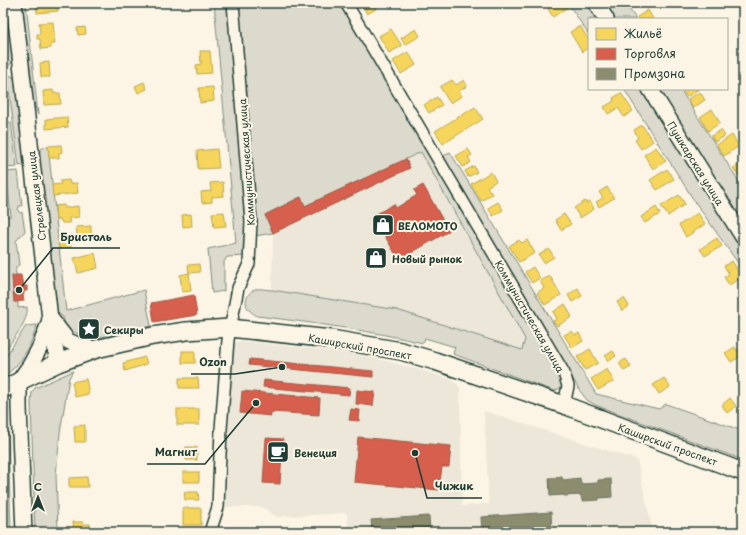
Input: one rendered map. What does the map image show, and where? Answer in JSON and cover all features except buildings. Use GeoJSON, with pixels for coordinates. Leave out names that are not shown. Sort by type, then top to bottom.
{"type":"FeatureCollection","features":[{"type":"Feature","properties":{"kind":"main road","name":"Стрелецкая улица"},"geometry":{"type":"LineString","coordinates":[[3,389],[19,381],[31,364],[40,347],[50,319],[14,3]]}},
{"type":"Feature","properties":{"kind":"main road"},"geometry":{"type":"LineString","coordinates":[[596,3],[605,18]]}},
{"type":"Feature","properties":{"kind":"main road","name":"Пушкарская улица"},"geometry":{"type":"LineString","coordinates":[[651,90],[743,237]]}},
{"type":"Feature","properties":{"kind":"main road"},"geometry":{"type":"LineString","coordinates":[[50,319],[68,341],[82,347],[96,349]]}},
{"type":"Feature","properties":{"kind":"main road"},"geometry":{"type":"LineString","coordinates":[[50,319],[58,363]]}},
{"type":"Feature","properties":{"kind":"main road","name":"Каширский проспект"},"geometry":{"type":"LineString","coordinates":[[19,381],[58,363],[96,349],[153,336],[186,331],[230,328],[331,339],[401,351],[435,361],[564,405],[743,472]]}},
{"type":"Feature","properties":{"kind":"main road"},"geometry":{"type":"LineString","coordinates":[[19,381],[24,532]]}},
{"type":"Feature","properties":{"kind":"street","name":"Коммунистическая улица"},"geometry":{"type":"LineString","coordinates":[[210,532],[218,507],[221,429],[228,340],[238,288],[249,264],[251,221],[233,3]]}},
{"type":"Feature","properties":{"kind":"street","name":"Коммунистическая улица"},"geometry":{"type":"LineString","coordinates":[[346,3],[564,373],[568,386],[564,405]]}},
{"type":"Feature","properties":{"kind":"shaded area"},"geometry":{"type":"Polygon","coordinates":[[[21,3],[26,3],[38,115],[32,97],[21,3]]]}},
{"type":"Feature","properties":{"kind":"shaded area"},"geometry":{"type":"Polygon","coordinates":[[[214,3],[229,3],[247,221],[245,256],[227,257],[224,262],[224,291],[212,293],[208,249],[236,243],[214,3]]]}},
{"type":"Feature","properties":{"kind":"shaded area"},"geometry":{"type":"Polygon","coordinates":[[[238,3],[340,3],[561,376],[562,386],[559,389],[554,391],[453,354],[455,347],[425,338],[423,343],[320,324],[257,316],[249,310],[246,301],[248,295],[253,290],[272,290],[397,310],[522,350],[525,339],[421,152],[305,206],[300,197],[265,215],[273,233],[255,236],[238,3]]]}},
{"type":"Feature","properties":{"kind":"shaded area"},"geometry":{"type":"Polygon","coordinates":[[[568,3],[585,3],[595,18],[588,18],[588,33],[568,3]]]}},
{"type":"Feature","properties":{"kind":"shaded area"},"geometry":{"type":"Polygon","coordinates":[[[605,3],[625,3],[635,18],[614,18],[605,3]]]}},
{"type":"Feature","properties":{"kind":"shaded area"},"geometry":{"type":"Polygon","coordinates":[[[3,19],[9,24],[13,60],[10,65],[6,67],[3,44],[3,19]]]}},
{"type":"Feature","properties":{"kind":"shaded area"},"geometry":{"type":"Polygon","coordinates":[[[7,75],[12,76],[16,81],[25,162],[23,165],[19,166],[7,75]]]}},
{"type":"Feature","properties":{"kind":"shaded area"},"geometry":{"type":"Polygon","coordinates":[[[625,90],[641,90],[720,215],[743,248],[743,270],[695,202],[625,90]]]}},
{"type":"Feature","properties":{"kind":"shaded area"},"geometry":{"type":"Polygon","coordinates":[[[660,90],[681,90],[743,188],[743,224],[660,90]]]}},
{"type":"Feature","properties":{"kind":"shaded area"},"geometry":{"type":"Polygon","coordinates":[[[11,122],[17,167],[6,168],[3,146],[3,123],[11,122]]]}},
{"type":"Feature","properties":{"kind":"shaded area"},"geometry":{"type":"Polygon","coordinates":[[[48,146],[66,311],[144,290],[151,326],[101,337],[84,337],[66,328],[63,317],[57,312],[39,160],[40,150],[48,146]]]}},
{"type":"Feature","properties":{"kind":"shaded area","name":"Новый рынок"},"geometry":{"type":"Polygon","coordinates":[[[421,152],[525,339],[522,350],[397,310],[272,290],[273,233],[265,215],[301,197],[305,206],[421,152]]]}},
{"type":"Feature","properties":{"kind":"shaded area"},"geometry":{"type":"Polygon","coordinates":[[[450,152],[596,394],[659,409],[666,404],[743,431],[743,460],[595,405],[587,400],[580,391],[443,157],[450,152]]]}},
{"type":"Feature","properties":{"kind":"shaded area"},"geometry":{"type":"Polygon","coordinates":[[[18,171],[22,206],[19,206],[18,211],[20,213],[22,212],[25,231],[16,241],[19,265],[16,268],[16,275],[12,276],[14,302],[18,302],[18,308],[27,307],[27,312],[20,329],[7,348],[3,347],[3,217],[11,216],[6,172],[18,171]]]}},
{"type":"Feature","properties":{"kind":"shaded area"},"geometry":{"type":"Polygon","coordinates":[[[37,325],[25,354],[10,372],[3,377],[3,360],[26,326],[37,325]]]}},
{"type":"Feature","properties":{"kind":"shaded area"},"geometry":{"type":"Polygon","coordinates":[[[241,341],[335,351],[374,358],[452,380],[460,388],[462,506],[489,504],[484,411],[637,460],[653,532],[348,532],[347,513],[277,517],[262,507],[222,507],[231,347],[235,343],[241,341]]]}},
{"type":"Feature","properties":{"kind":"shaded area"},"geometry":{"type":"Polygon","coordinates":[[[73,371],[69,378],[60,433],[56,475],[58,532],[35,532],[31,403],[32,392],[35,388],[73,371]]]}},
{"type":"Feature","properties":{"kind":"shaded area"},"geometry":{"type":"Polygon","coordinates":[[[3,406],[7,408],[11,532],[3,532],[3,406]]]}},
{"type":"Feature","properties":{"kind":"place","name":"ВЕЛОМОТО"},"geometry":{"type":"Point","coordinates":[383,225]}},
{"type":"Feature","properties":{"kind":"place","name":"Новый рынок"},"geometry":{"type":"Point","coordinates":[376,258]}},
{"type":"Feature","properties":{"kind":"place","name":"Бристоль"},"geometry":{"type":"Point","coordinates":[19,290]}},
{"type":"Feature","properties":{"kind":"place","name":"Секиры"},"geometry":{"type":"Point","coordinates":[89,329]}},
{"type":"Feature","properties":{"kind":"place","name":"Ozon"},"geometry":{"type":"Point","coordinates":[282,367]}},
{"type":"Feature","properties":{"kind":"place","name":"Магнит"},"geometry":{"type":"Point","coordinates":[256,403]}},
{"type":"Feature","properties":{"kind":"place","name":"Венеция"},"geometry":{"type":"Point","coordinates":[278,452]}},
{"type":"Feature","properties":{"kind":"place","name":"Чижик"},"geometry":{"type":"Point","coordinates":[415,453]}}]}
